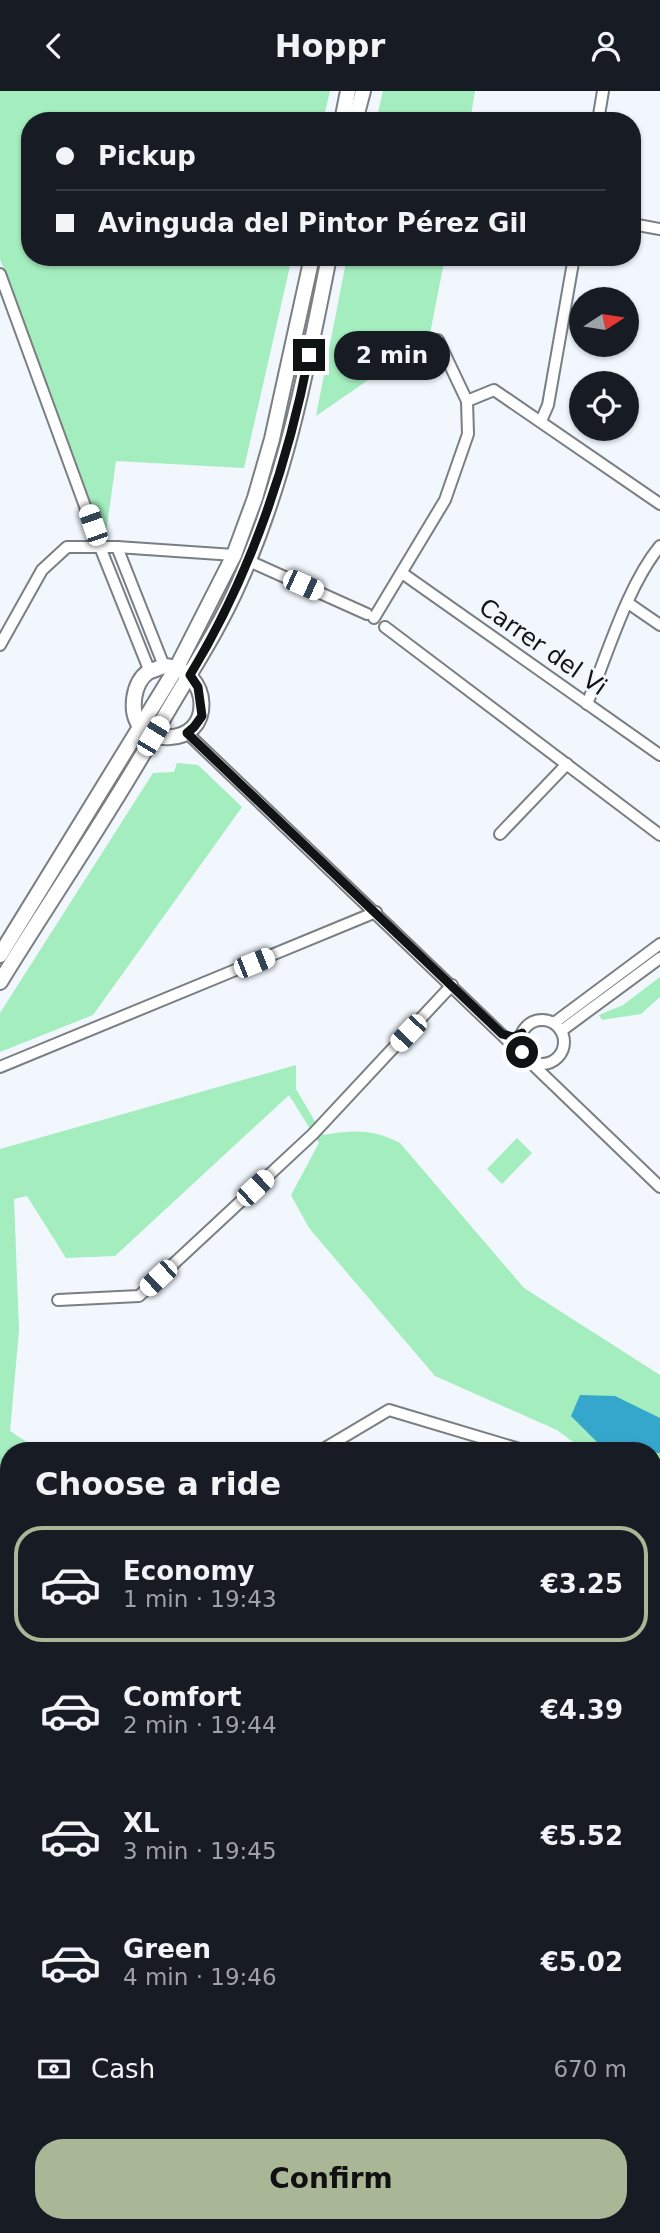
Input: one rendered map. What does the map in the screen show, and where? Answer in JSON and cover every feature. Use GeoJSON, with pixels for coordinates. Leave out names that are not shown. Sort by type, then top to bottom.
{"type":"FeatureCollection","features":[{"type":"Feature","properties":{"kind":"main road"},"geometry":{"type":"LineString","coordinates":[[344,112],[348,91]]}},
{"type":"Feature","properties":{"kind":"main road"},"geometry":{"type":"LineString","coordinates":[[357,112],[363,91]]}},
{"type":"Feature","properties":{"kind":"main road"},"geometry":{"type":"LineString","coordinates":[[0,982],[147,732],[163,668],[234,555],[255,498],[272,439],[310,266]]}},
{"type":"Feature","properties":{"kind":"main road"},"geometry":{"type":"LineString","coordinates":[[0,955],[147,732],[190,675],[238,586],[271,501],[294,424],[327,266]]}},
{"type":"Feature","properties":{"kind":"main road"},"geometry":{"type":"LineString","coordinates":[[147,732],[172,737],[187,733],[202,716],[198,687],[190,675],[163,668]]}},
{"type":"Feature","properties":{"kind":"main road"},"geometry":{"type":"LineString","coordinates":[[147,732],[134,708],[135,691],[163,668]]}},
{"type":"Feature","properties":{"kind":"street"},"geometry":{"type":"LineString","coordinates":[[600,112],[603,91]]}},
{"type":"Feature","properties":{"kind":"street"},"geometry":{"type":"LineString","coordinates":[[641,226],[660,229]]}},
{"type":"Feature","properties":{"kind":"street"},"geometry":{"type":"LineString","coordinates":[[541,421],[548,405],[572,266]]}},
{"type":"Feature","properties":{"kind":"street"},"geometry":{"type":"LineString","coordinates":[[0,274],[100,547],[163,668]]}},
{"type":"Feature","properties":{"kind":"street"},"geometry":{"type":"LineString","coordinates":[[248,561],[370,616],[402,573],[445,500],[468,434],[467,401],[438,340]]}},
{"type":"Feature","properties":{"kind":"street"},"geometry":{"type":"LineString","coordinates":[[467,401],[494,390],[660,504]]}},
{"type":"Feature","properties":{"kind":"street"},"geometry":{"type":"LineString","coordinates":[[587,704],[628,603],[649,559],[660,546]]}},
{"type":"Feature","properties":{"kind":"street"},"geometry":{"type":"LineString","coordinates":[[0,645],[42,570],[67,547],[117,547],[234,555]]}},
{"type":"Feature","properties":{"kind":"street"},"geometry":{"type":"LineString","coordinates":[[117,547],[163,668]]}},
{"type":"Feature","properties":{"kind":"street","name":"Carrer del Vi"},"geometry":{"type":"LineString","coordinates":[[402,573],[660,755]]}},
{"type":"Feature","properties":{"kind":"street"},"geometry":{"type":"LineString","coordinates":[[628,603],[660,625]]}},
{"type":"Feature","properties":{"kind":"street"},"geometry":{"type":"LineString","coordinates":[[385,627],[660,835]]}},
{"type":"Feature","properties":{"kind":"street"},"geometry":{"type":"LineString","coordinates":[[187,733],[660,1187]]}},
{"type":"Feature","properties":{"kind":"street"},"geometry":{"type":"LineString","coordinates":[[500,834],[567,764]]}},
{"type":"Feature","properties":{"kind":"street"},"geometry":{"type":"LineString","coordinates":[[0,1067],[376,912]]}},
{"type":"Feature","properties":{"kind":"street"},"geometry":{"type":"LineString","coordinates":[[557,1027],[660,944]]}},
{"type":"Feature","properties":{"kind":"street"},"geometry":{"type":"LineString","coordinates":[[557,1027],[660,958]]}},
{"type":"Feature","properties":{"kind":"street"},"geometry":{"type":"LineString","coordinates":[[58,1300],[139,1296],[313,1134],[452,985]]}},
{"type":"Feature","properties":{"kind":"street"},"geometry":{"type":"LineString","coordinates":[[505,1036],[513,1037],[522,1033],[533,1022],[544,1020],[557,1027],[564,1041],[563,1048],[550,1071],[549,1080]]}},
{"type":"Feature","properties":{"kind":"street"},"geometry":{"type":"LineString","coordinates":[[522,1033],[520,1043],[526,1057],[540,1065],[555,1061]]}},
{"type":"Feature","properties":{"kind":"street"},"geometry":{"type":"LineString","coordinates":[[336,1442],[389,1411],[495,1442]]}},
{"type":"Feature","properties":{"kind":"green space"},"geometry":{"type":"Polygon","coordinates":[[[0,91],[330,91],[325,112],[21,112],[21,266],[290,266],[244,468],[116,461],[105,540],[0,259],[0,91]]]}},
{"type":"Feature","properties":{"kind":"green space"},"geometry":{"type":"Polygon","coordinates":[[[383,91],[475,91],[472,112],[378,112],[383,91]]]}},
{"type":"Feature","properties":{"kind":"green space"},"geometry":{"type":"Polygon","coordinates":[[[345,266],[443,266],[424,364],[384,369],[316,416],[345,266]]]}},
{"type":"Feature","properties":{"kind":"green space"},"geometry":{"type":"Polygon","coordinates":[[[177,763],[198,765],[242,807],[93,1015],[0,1052],[0,1013],[153,773],[174,772],[177,763]]]}},
{"type":"Feature","properties":{"kind":"green space"},"geometry":{"type":"Polygon","coordinates":[[[660,977],[660,997],[641,1014],[602,1020],[599,1015],[623,1005],[660,977]]]}},
{"type":"Feature","properties":{"kind":"green space"},"geometry":{"type":"Polygon","coordinates":[[[296,1065],[296,1089],[323,1135],[362,1132],[380,1135],[400,1143],[524,1288],[660,1375],[660,1442],[573,1442],[557,1430],[435,1376],[309,1228],[291,1195],[319,1143],[289,1095],[115,1256],[66,1258],[27,1196],[14,1199],[19,1330],[10,1431],[26,1442],[0,1442],[0,1149],[296,1065]]]}},
{"type":"Feature","properties":{"kind":"green space"},"geometry":{"type":"Polygon","coordinates":[[[517,1138],[532,1153],[502,1184],[487,1169],[517,1138]]]}},
{"type":"Feature","properties":{"kind":"water"},"geometry":{"type":"Polygon","coordinates":[[[580,1395],[615,1396],[660,1418],[660,1442],[597,1442],[571,1416],[580,1395]]]}},
{"type":"Feature","properties":{"kind":"route"},"geometry":{"type":"LineString","coordinates":[[309,355],[288,447],[271,501],[238,586],[190,675],[198,687],[202,716],[187,733],[502,1034],[513,1037],[522,1033],[522,1052]]}}]}
